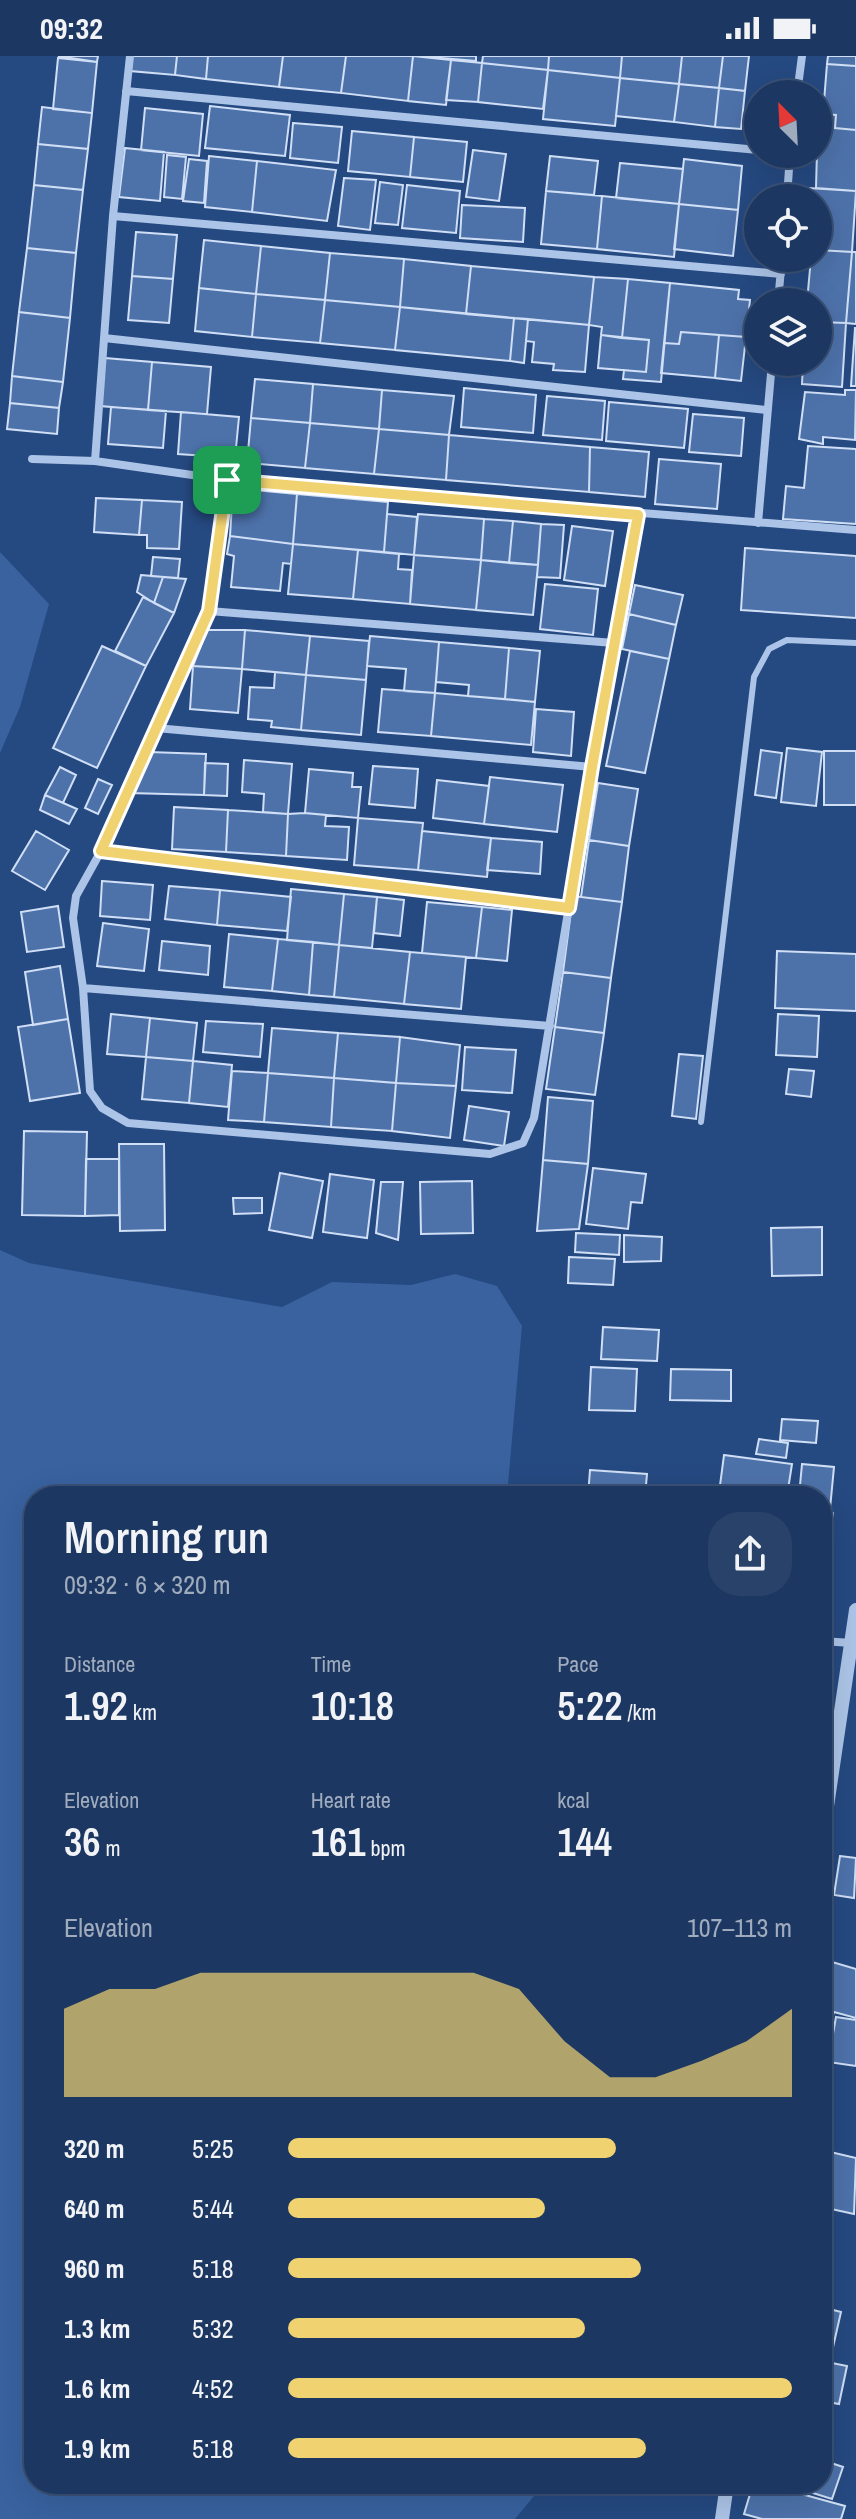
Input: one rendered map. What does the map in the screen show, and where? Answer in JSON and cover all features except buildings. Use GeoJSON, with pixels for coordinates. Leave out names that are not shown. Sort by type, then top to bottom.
{"type":"FeatureCollection","features":[{"type":"Feature","properties":{"kind":"street"},"geometry":{"type":"LineString","coordinates":[[95,461],[113,216],[130,56]]}},
{"type":"Feature","properties":{"kind":"street"},"geometry":{"type":"LineString","coordinates":[[799,80],[802,56]]}},
{"type":"Feature","properties":{"kind":"street"},"geometry":{"type":"LineString","coordinates":[[126,91],[744,149]]}},
{"type":"Feature","properties":{"kind":"street"},"geometry":{"type":"LineString","coordinates":[[113,216],[781,274],[780,288]]}},
{"type":"Feature","properties":{"kind":"street"},"geometry":{"type":"LineString","coordinates":[[104,338],[767,410]]}},
{"type":"Feature","properties":{"kind":"street"},"geometry":{"type":"LineString","coordinates":[[758,523],[771,376]]}},
{"type":"Feature","properties":{"kind":"street"},"geometry":{"type":"LineString","coordinates":[[32,459],[95,461],[227,480],[856,530]]}},
{"type":"Feature","properties":{"kind":"street"},"geometry":{"type":"LineString","coordinates":[[227,480],[209,611],[101,851],[76,896],[73,918],[83,988],[90,1091],[102,1108],[128,1123],[490,1154],[523,1143],[534,1118],[592,767],[638,515]]}},
{"type":"Feature","properties":{"kind":"street"},"geometry":{"type":"LineString","coordinates":[[209,611],[614,643]]}},
{"type":"Feature","properties":{"kind":"street"},"geometry":{"type":"LineString","coordinates":[[156,728],[592,767]]}},
{"type":"Feature","properties":{"kind":"street"},"geometry":{"type":"LineString","coordinates":[[101,851],[569,908]]}},
{"type":"Feature","properties":{"kind":"street"},"geometry":{"type":"LineString","coordinates":[[83,988],[550,1026]]}},
{"type":"Feature","properties":{"kind":"street"},"geometry":{"type":"LineString","coordinates":[[832,1772],[856,1610]]}},
{"type":"Feature","properties":{"kind":"street"},"geometry":{"type":"LineString","coordinates":[[832,1642],[851,1643]]}},
{"type":"Feature","properties":{"kind":"street"},"geometry":{"type":"LineString","coordinates":[[722,2519],[726,2494]]}},
{"type":"Feature","properties":{"kind":"lane"},"geometry":{"type":"LineString","coordinates":[[701,1122],[754,677],[769,649],[787,640],[856,643]]}},
{"type":"Feature","properties":{"kind":"shaded area"},"geometry":{"type":"Polygon","coordinates":[[[0,552],[49,604],[20,707],[0,753],[0,552]]]}},
{"type":"Feature","properties":{"kind":"shaded area"},"geometry":{"type":"Polygon","coordinates":[[[0,1250],[29,1263],[282,1307],[332,1282],[411,1285],[455,1274],[497,1286],[522,1326],[508,1486],[24,1486],[24,2494],[536,2494],[515,2519],[0,2519],[0,1250]]]}},
{"type":"Feature","properties":{"kind":"route"},"geometry":{"type":"LineString","coordinates":[[227,480],[638,515],[569,908],[101,851],[209,611],[227,480]]}}]}
